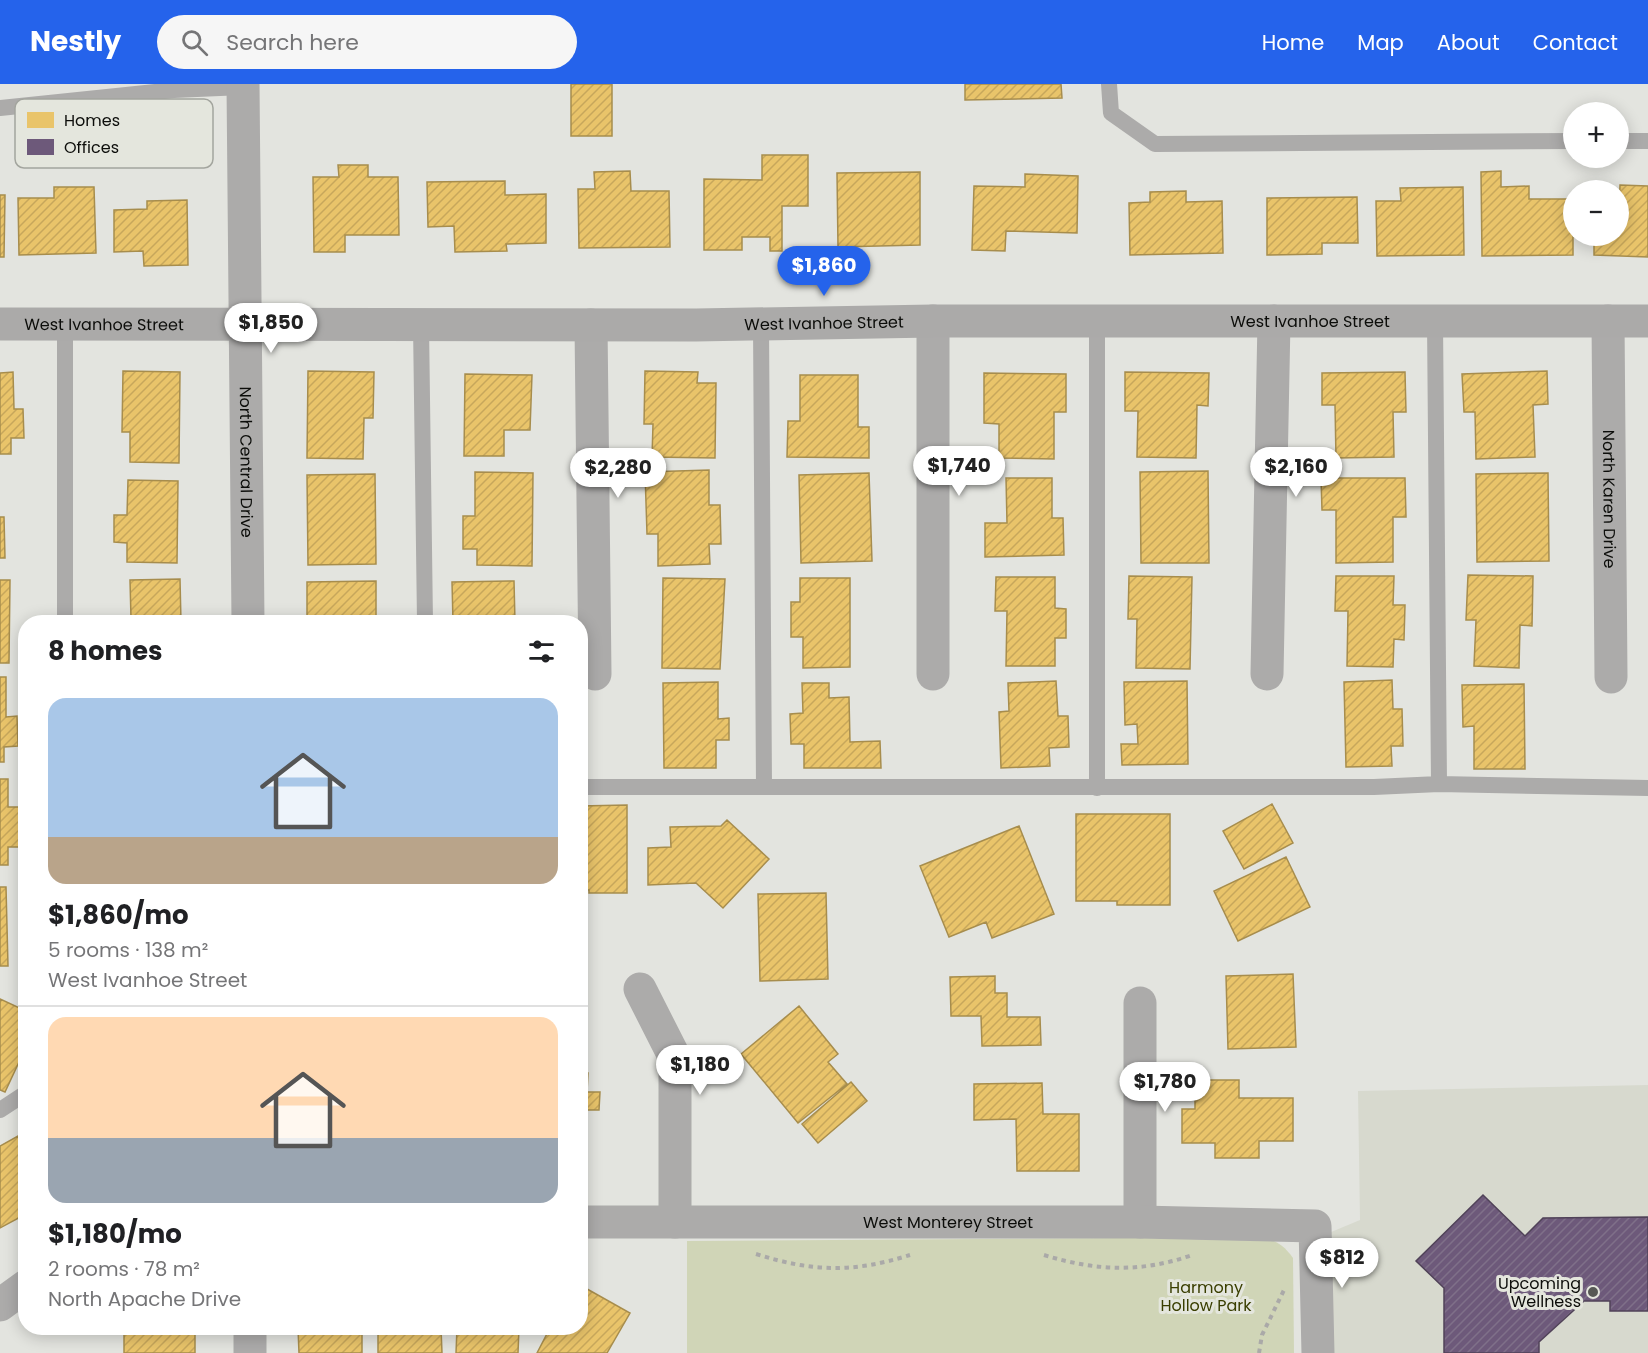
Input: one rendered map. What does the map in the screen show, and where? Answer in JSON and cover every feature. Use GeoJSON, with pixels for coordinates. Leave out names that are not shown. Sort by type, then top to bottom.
{"type":"FeatureCollection","features":[{"type":"Feature","properties":{"kind":"street","name":"North Central Drive"},"geometry":{"type":"LineString","coordinates":[[243,86],[248,615]]}},
{"type":"Feature","properties":{"kind":"street","name":"West Ivanhoe Street"},"geometry":{"type":"LineString","coordinates":[[0,324],[591,325],[933,321],[1648,321]]}},
{"type":"Feature","properties":{"kind":"street"},"geometry":{"type":"LineString","coordinates":[[933,321],[933,674]]}},
{"type":"Feature","properties":{"kind":"street"},"geometry":{"type":"LineString","coordinates":[[1267,674],[1274,321]]}},
{"type":"Feature","properties":{"kind":"street","name":"North Karen Drive"},"geometry":{"type":"LineString","coordinates":[[1608,321],[1611,677]]}},
{"type":"Feature","properties":{"kind":"street"},"geometry":{"type":"LineString","coordinates":[[591,325],[595,674]]}},
{"type":"Feature","properties":{"kind":"street"},"geometry":{"type":"LineString","coordinates":[[640,989],[675,1058],[675,1222]]}},
{"type":"Feature","properties":{"kind":"street"},"geometry":{"type":"LineString","coordinates":[[1140,1003],[1140,1222]]}},
{"type":"Feature","properties":{"kind":"street","name":"West Monterey Street"},"geometry":{"type":"LineString","coordinates":[[588,1222],[1140,1222],[1315,1226],[1318,1353]]}},
{"type":"Feature","properties":{"kind":"street"},"geometry":{"type":"LineString","coordinates":[[0,1305],[18,1292]]}},
{"type":"Feature","properties":{"kind":"street"},"geometry":{"type":"LineString","coordinates":[[250,1335],[250,1353]]}},
{"type":"Feature","properties":{"kind":"lane"},"geometry":{"type":"LineString","coordinates":[[1109,84],[1111,113],[1155,144],[1563,141]]}},
{"type":"Feature","properties":{"kind":"lane"},"geometry":{"type":"LineString","coordinates":[[87,99],[243,86]]}},
{"type":"Feature","properties":{"kind":"lane"},"geometry":{"type":"LineString","coordinates":[[0,108],[15,106]]}},
{"type":"Feature","properties":{"kind":"lane"},"geometry":{"type":"LineString","coordinates":[[1629,141],[1648,141]]}},
{"type":"Feature","properties":{"kind":"lane"},"geometry":{"type":"LineString","coordinates":[[1097,321],[1097,788]]}},
{"type":"Feature","properties":{"kind":"lane"},"geometry":{"type":"LineString","coordinates":[[1435,321],[1440,784]]}},
{"type":"Feature","properties":{"kind":"lane"},"geometry":{"type":"LineString","coordinates":[[65,324],[65,615]]}},
{"type":"Feature","properties":{"kind":"lane"},"geometry":{"type":"LineString","coordinates":[[421,324],[425,615]]}},
{"type":"Feature","properties":{"kind":"lane"},"geometry":{"type":"LineString","coordinates":[[761,324],[764,787]]}},
{"type":"Feature","properties":{"kind":"lane"},"geometry":{"type":"LineString","coordinates":[[588,787],[1097,788],[1374,787],[1440,784],[1648,788]]}},
{"type":"Feature","properties":{"kind":"lane"},"geometry":{"type":"LineString","coordinates":[[0,1110],[18,1098]]}},
{"type":"Feature","properties":{"kind":"path"},"geometry":{"type":"LineString","coordinates":[[752,1253],[814,1268],[845,1270],[875,1266],[914,1254]]}},
{"type":"Feature","properties":{"kind":"path"},"geometry":{"type":"LineString","coordinates":[[1038,1253],[1076,1266],[1119,1269],[1170,1263],[1195,1254]]}},
{"type":"Feature","properties":{"kind":"path"},"geometry":{"type":"LineString","coordinates":[[1259,1353],[1262,1335],[1281,1300],[1287,1283]]}},
{"type":"Feature","properties":{"kind":"shaded area"},"geometry":{"type":"Polygon","coordinates":[[[1648,1085],[1648,1353],[1332,1353],[1324,1235],[1360,1220],[1358,1091],[1648,1085]]]}},
{"type":"Feature","properties":{"kind":"green space","name":"Harmony Hollow Park"},"geometry":{"type":"Polygon","coordinates":[[[1250,1237],[1275,1242],[1293,1258],[1294,1353],[687,1353],[687,1241],[1250,1237]]]}},
{"type":"Feature","properties":{"kind":"building: Homes"},"geometry":{"type":"Polygon","coordinates":[[[571,84],[612,84],[612,136],[571,136],[571,84]]]}},
{"type":"Feature","properties":{"kind":"building: Homes"},"geometry":{"type":"Polygon","coordinates":[[[965,84],[1061,84],[1062,98],[965,100],[965,84]]]}},
{"type":"Feature","properties":{"kind":"building: Homes"},"geometry":{"type":"Polygon","coordinates":[[[762,155],[808,155],[808,206],[782,206],[782,251],[770,251],[770,237],[742,237],[742,250],[704,250],[704,179],[762,180],[762,155]]]}},
{"type":"Feature","properties":{"kind":"building: Homes"},"geometry":{"type":"Polygon","coordinates":[[[338,165],[368,165],[368,177],[398,177],[399,235],[345,235],[345,252],[314,252],[313,177],[339,177],[338,165]]]}},
{"type":"Feature","properties":{"kind":"building: Homes"},"geometry":{"type":"Polygon","coordinates":[[[630,171],[631,191],[669,191],[670,247],[579,248],[578,189],[595,189],[594,172],[630,171]]]}},
{"type":"Feature","properties":{"kind":"building: Homes"},"geometry":{"type":"Polygon","coordinates":[[[1501,171],[1501,187],[1529,186],[1529,199],[1563,199],[1563,246],[1573,246],[1573,255],[1482,256],[1481,172],[1501,171]]]}},
{"type":"Feature","properties":{"kind":"building: Homes"},"geometry":{"type":"Polygon","coordinates":[[[920,172],[920,245],[838,247],[837,173],[920,172]]]}},
{"type":"Feature","properties":{"kind":"building: Homes"},"geometry":{"type":"Polygon","coordinates":[[[1025,174],[1078,176],[1077,233],[1006,231],[1005,251],[972,250],[974,186],[1025,187],[1025,174]]]}},
{"type":"Feature","properties":{"kind":"building: Homes"},"geometry":{"type":"Polygon","coordinates":[[[505,181],[505,195],[546,194],[546,243],[506,244],[507,251],[455,252],[454,226],[428,227],[427,182],[505,181]]]}},
{"type":"Feature","properties":{"kind":"building: Homes"},"geometry":{"type":"Polygon","coordinates":[[[1629,185],[1648,186],[1648,257],[1594,255],[1594,246],[1629,246],[1629,185]]]}},
{"type":"Feature","properties":{"kind":"building: Homes"},"geometry":{"type":"Polygon","coordinates":[[[54,187],[94,187],[96,253],[19,255],[18,198],[54,198],[54,187]]]}},
{"type":"Feature","properties":{"kind":"building: Homes"},"geometry":{"type":"Polygon","coordinates":[[[1463,187],[1464,255],[1377,256],[1376,201],[1401,201],[1400,188],[1463,187]]]}},
{"type":"Feature","properties":{"kind":"building: Homes"},"geometry":{"type":"Polygon","coordinates":[[[1186,191],[1186,202],[1222,201],[1223,253],[1130,255],[1129,203],[1150,202],[1150,192],[1186,191]]]}},
{"type":"Feature","properties":{"kind":"building: Homes"},"geometry":{"type":"Polygon","coordinates":[[[0,195],[5,195],[4,257],[0,257],[0,195]]]}},
{"type":"Feature","properties":{"kind":"building: Homes"},"geometry":{"type":"Polygon","coordinates":[[[1357,197],[1358,243],[1322,243],[1322,254],[1267,255],[1267,198],[1357,197]]]}},
{"type":"Feature","properties":{"kind":"building: Homes"},"geometry":{"type":"Polygon","coordinates":[[[187,200],[188,265],[144,266],[143,251],[114,252],[114,210],[147,209],[147,201],[187,200]]]}},
{"type":"Feature","properties":{"kind":"building: Homes"},"geometry":{"type":"Polygon","coordinates":[[[123,371],[180,372],[179,463],[130,462],[130,432],[122,432],[123,371]]]}},
{"type":"Feature","properties":{"kind":"building: Homes"},"geometry":{"type":"Polygon","coordinates":[[[308,371],[374,372],[373,418],[364,418],[363,459],[307,458],[308,371]]]}},
{"type":"Feature","properties":{"kind":"building: Homes"},"geometry":{"type":"Polygon","coordinates":[[[645,371],[698,372],[697,383],[716,383],[715,458],[652,457],[653,424],[644,424],[645,371]]]}},
{"type":"Feature","properties":{"kind":"building: Homes"},"geometry":{"type":"Polygon","coordinates":[[[1547,371],[1548,404],[1533,405],[1535,457],[1476,459],[1475,412],[1464,412],[1462,374],[1547,371]]]}},
{"type":"Feature","properties":{"kind":"building: Homes"},"geometry":{"type":"Polygon","coordinates":[[[13,372],[14,409],[23,409],[24,438],[11,438],[11,454],[0,454],[0,373],[13,372]]]}},
{"type":"Feature","properties":{"kind":"building: Homes"},"geometry":{"type":"Polygon","coordinates":[[[1125,372],[1209,373],[1208,406],[1197,405],[1196,458],[1137,457],[1138,411],[1125,411],[1125,372]]]}},
{"type":"Feature","properties":{"kind":"building: Homes"},"geometry":{"type":"Polygon","coordinates":[[[1405,372],[1406,412],[1393,412],[1394,457],[1336,458],[1335,405],[1322,405],[1322,373],[1405,372]]]}},
{"type":"Feature","properties":{"kind":"building: Homes"},"geometry":{"type":"Polygon","coordinates":[[[984,373],[1066,374],[1066,412],[1054,412],[1054,459],[999,458],[999,424],[984,423],[984,373]]]}},
{"type":"Feature","properties":{"kind":"building: Homes"},"geometry":{"type":"Polygon","coordinates":[[[465,374],[532,375],[530,430],[504,430],[504,456],[464,456],[465,374]]]}},
{"type":"Feature","properties":{"kind":"building: Homes"},"geometry":{"type":"Polygon","coordinates":[[[800,375],[858,375],[858,427],[869,427],[869,458],[787,457],[788,421],[800,421],[800,375]]]}},
{"type":"Feature","properties":{"kind":"building: Homes"},"geometry":{"type":"Polygon","coordinates":[[[709,470],[709,505],[720,505],[721,544],[709,544],[710,564],[658,566],[658,534],[647,534],[645,472],[709,470]]]}},
{"type":"Feature","properties":{"kind":"building: Homes"},"geometry":{"type":"Polygon","coordinates":[[[1208,471],[1209,563],[1141,563],[1140,472],[1208,471]]]}},
{"type":"Feature","properties":{"kind":"building: Homes"},"geometry":{"type":"Polygon","coordinates":[[[475,472],[533,473],[532,566],[477,565],[477,549],[463,549],[463,516],[475,516],[475,472]]]}},
{"type":"Feature","properties":{"kind":"building: Homes"},"geometry":{"type":"Polygon","coordinates":[[[869,473],[872,561],[801,563],[799,475],[869,473]]]}},
{"type":"Feature","properties":{"kind":"building: Homes"},"geometry":{"type":"Polygon","coordinates":[[[1548,473],[1549,561],[1477,562],[1476,474],[1548,473]]]}},
{"type":"Feature","properties":{"kind":"building: Homes"},"geometry":{"type":"Polygon","coordinates":[[[375,474],[376,564],[308,565],[307,475],[375,474]]]}},
{"type":"Feature","properties":{"kind":"building: Homes"},"geometry":{"type":"Polygon","coordinates":[[[1006,478],[1052,478],[1052,518],[1063,518],[1064,555],[985,557],[985,523],[1007,523],[1006,478]]]}},
{"type":"Feature","properties":{"kind":"building: Homes"},"geometry":{"type":"Polygon","coordinates":[[[1321,478],[1405,478],[1406,517],[1393,517],[1393,562],[1336,563],[1336,510],[1322,510],[1321,478]]]}},
{"type":"Feature","properties":{"kind":"building: Homes"},"geometry":{"type":"Polygon","coordinates":[[[128,480],[178,481],[177,563],[127,562],[127,543],[114,542],[114,515],[127,515],[128,480]]]}},
{"type":"Feature","properties":{"kind":"building: Homes"},"geometry":{"type":"Polygon","coordinates":[[[0,517],[4,517],[5,558],[0,558],[0,517]]]}},
{"type":"Feature","properties":{"kind":"building: Homes"},"geometry":{"type":"Polygon","coordinates":[[[1468,575],[1533,576],[1532,626],[1520,625],[1519,668],[1474,666],[1476,620],[1466,620],[1468,575]]]}},
{"type":"Feature","properties":{"kind":"building: Homes"},"geometry":{"type":"Polygon","coordinates":[[[1129,576],[1192,577],[1190,669],[1136,668],[1137,619],[1128,619],[1129,576]]]}},
{"type":"Feature","properties":{"kind":"building: Homes"},"geometry":{"type":"Polygon","coordinates":[[[1336,576],[1394,576],[1393,605],[1405,605],[1404,640],[1394,639],[1393,667],[1347,666],[1348,611],[1335,611],[1336,576]]]}},
{"type":"Feature","properties":{"kind":"building: Homes"},"geometry":{"type":"Polygon","coordinates":[[[996,577],[1055,577],[1055,608],[1066,609],[1066,638],[1055,638],[1055,666],[1006,666],[1007,611],[995,611],[996,577]]]}},
{"type":"Feature","properties":{"kind":"building: Homes"},"geometry":{"type":"Polygon","coordinates":[[[663,578],[725,579],[720,669],[662,668],[663,578]]]}},
{"type":"Feature","properties":{"kind":"building: Homes"},"geometry":{"type":"Polygon","coordinates":[[[800,578],[850,578],[850,667],[803,668],[803,637],[791,637],[791,602],[800,602],[800,578]]]}},
{"type":"Feature","properties":{"kind":"building: Homes"},"geometry":{"type":"Polygon","coordinates":[[[180,579],[181,615],[131,615],[130,580],[180,579]]]}},
{"type":"Feature","properties":{"kind":"building: Homes"},"geometry":{"type":"Polygon","coordinates":[[[0,580],[10,580],[9,663],[0,663],[0,580]]]}},
{"type":"Feature","properties":{"kind":"building: Homes"},"geometry":{"type":"Polygon","coordinates":[[[376,581],[376,615],[307,615],[307,582],[376,581]]]}},
{"type":"Feature","properties":{"kind":"building: Homes"},"geometry":{"type":"Polygon","coordinates":[[[514,581],[515,615],[453,615],[452,582],[514,581]]]}},
{"type":"Feature","properties":{"kind":"building: Homes"},"geometry":{"type":"Polygon","coordinates":[[[0,677],[6,677],[6,717],[17,716],[18,746],[4,747],[4,762],[0,762],[0,677]]]}},
{"type":"Feature","properties":{"kind":"building: Homes"},"geometry":{"type":"Polygon","coordinates":[[[1392,680],[1393,709],[1402,709],[1403,746],[1391,746],[1392,766],[1346,767],[1344,682],[1392,680]]]}},
{"type":"Feature","properties":{"kind":"building: Homes"},"geometry":{"type":"Polygon","coordinates":[[[1056,681],[1058,716],[1068,716],[1069,747],[1049,748],[1050,766],[1001,768],[999,712],[1009,711],[1008,683],[1056,681]]]}},
{"type":"Feature","properties":{"kind":"building: Homes"},"geometry":{"type":"Polygon","coordinates":[[[1187,681],[1188,764],[1122,765],[1121,744],[1138,744],[1137,724],[1125,725],[1124,682],[1187,681]]]}},
{"type":"Feature","properties":{"kind":"building: Homes"},"geometry":{"type":"Polygon","coordinates":[[[718,682],[718,719],[729,718],[729,740],[716,740],[716,768],[664,768],[663,683],[718,682]]]}},
{"type":"Feature","properties":{"kind":"building: Homes"},"geometry":{"type":"Polygon","coordinates":[[[802,683],[829,683],[829,698],[849,697],[850,742],[880,741],[881,768],[804,768],[804,744],[791,744],[790,714],[803,713],[802,683]]]}},
{"type":"Feature","properties":{"kind":"building: Homes"},"geometry":{"type":"Polygon","coordinates":[[[1524,684],[1525,769],[1474,769],[1474,726],[1463,727],[1462,685],[1524,684]]]}},
{"type":"Feature","properties":{"kind":"building: Homes"},"geometry":{"type":"Polygon","coordinates":[[[0,779],[8,779],[8,807],[18,807],[18,847],[8,847],[8,865],[0,865],[0,779]]]}},
{"type":"Feature","properties":{"kind":"building: Homes"},"geometry":{"type":"Polygon","coordinates":[[[1272,804],[1293,843],[1244,869],[1223,831],[1272,804]]]}},
{"type":"Feature","properties":{"kind":"building: Homes"},"geometry":{"type":"Polygon","coordinates":[[[627,805],[627,893],[589,893],[588,806],[627,805]]]}},
{"type":"Feature","properties":{"kind":"building: Homes"},"geometry":{"type":"Polygon","coordinates":[[[1076,814],[1170,814],[1170,905],[1117,905],[1117,901],[1076,901],[1076,814]]]}},
{"type":"Feature","properties":{"kind":"building: Homes"},"geometry":{"type":"Polygon","coordinates":[[[727,820],[769,859],[723,908],[696,883],[648,885],[648,848],[671,847],[670,827],[721,826],[727,820]]]}},
{"type":"Feature","properties":{"kind":"building: Homes"},"geometry":{"type":"Polygon","coordinates":[[[1019,826],[1054,914],[992,938],[986,922],[949,937],[920,866],[1019,826]]]}},
{"type":"Feature","properties":{"kind":"building: Homes"},"geometry":{"type":"Polygon","coordinates":[[[1286,857],[1310,907],[1238,941],[1214,891],[1286,857]]]}},
{"type":"Feature","properties":{"kind":"building: Homes"},"geometry":{"type":"Polygon","coordinates":[[[0,887],[6,887],[8,966],[0,966],[0,887]]]}},
{"type":"Feature","properties":{"kind":"building: Homes"},"geometry":{"type":"Polygon","coordinates":[[[826,893],[828,979],[760,981],[758,894],[826,893]]]}},
{"type":"Feature","properties":{"kind":"building: Homes"},"geometry":{"type":"Polygon","coordinates":[[[1293,974],[1296,1047],[1228,1049],[1226,976],[1293,974]]]}},
{"type":"Feature","properties":{"kind":"building: Homes"},"geometry":{"type":"Polygon","coordinates":[[[995,976],[995,993],[1007,993],[1007,1017],[1040,1017],[1041,1045],[982,1046],[981,1016],[951,1016],[950,977],[995,976]]]}},
{"type":"Feature","properties":{"kind":"building: Homes"},"geometry":{"type":"Polygon","coordinates":[[[0,999],[18,1007],[18,1064],[5,1092],[0,1090],[0,999]]]}},
{"type":"Feature","properties":{"kind":"building: Homes"},"geometry":{"type":"Polygon","coordinates":[[[799,1006],[838,1054],[828,1062],[847,1084],[798,1123],[741,1054],[799,1006]]]}},
{"type":"Feature","properties":{"kind":"building: Homes"},"geometry":{"type":"Polygon","coordinates":[[[1195,1080],[1239,1080],[1239,1098],[1293,1098],[1293,1141],[1259,1141],[1259,1158],[1215,1158],[1215,1143],[1182,1143],[1182,1109],[1195,1109],[1195,1080]]]}},
{"type":"Feature","properties":{"kind":"building: Homes"},"geometry":{"type":"Polygon","coordinates":[[[851,1082],[867,1101],[818,1143],[802,1124],[851,1082]]]}},
{"type":"Feature","properties":{"kind":"building: Homes"},"geometry":{"type":"Polygon","coordinates":[[[1042,1083],[1043,1114],[1079,1114],[1079,1171],[1017,1171],[1016,1119],[974,1120],[974,1084],[1042,1083]]]}},
{"type":"Feature","properties":{"kind":"building: Homes"},"geometry":{"type":"Polygon","coordinates":[[[588,1092],[600,1092],[599,1110],[588,1110],[588,1092]]]}},
{"type":"Feature","properties":{"kind":"building: Homes"},"geometry":{"type":"Polygon","coordinates":[[[18,1136],[18,1218],[0,1228],[0,1146],[18,1136]]]}},
{"type":"Feature","properties":{"kind":"building: Homes"},"geometry":{"type":"Polygon","coordinates":[[[588,1289],[630,1313],[607,1353],[537,1353],[546,1335],[588,1335],[588,1289]]]}},
{"type":"Feature","properties":{"kind":"building: Homes"},"geometry":{"type":"Polygon","coordinates":[[[124,1335],[195,1335],[195,1353],[124,1353],[124,1335]]]}},
{"type":"Feature","properties":{"kind":"building: Homes"},"geometry":{"type":"Polygon","coordinates":[[[298,1335],[362,1335],[362,1353],[299,1353],[298,1335]]]}},
{"type":"Feature","properties":{"kind":"building: Homes"},"geometry":{"type":"Polygon","coordinates":[[[378,1335],[441,1335],[442,1353],[378,1353],[378,1335]]]}},
{"type":"Feature","properties":{"kind":"building: Homes"},"geometry":{"type":"Polygon","coordinates":[[[457,1335],[519,1335],[518,1353],[456,1353],[457,1335]]]}},
{"type":"Feature","properties":{"kind":"building: Offices"},"geometry":{"type":"Polygon","coordinates":[[[1483,1195],[1525,1236],[1543,1218],[1648,1217],[1648,1311],[1610,1311],[1610,1301],[1584,1301],[1539,1342],[1539,1353],[1444,1353],[1444,1288],[1416,1261],[1483,1195]]]}},
{"type":"Feature","properties":{"kind":"place","name":"Upcoming Wellness"},"geometry":{"type":"Point","coordinates":[1593,1292]}}]}
